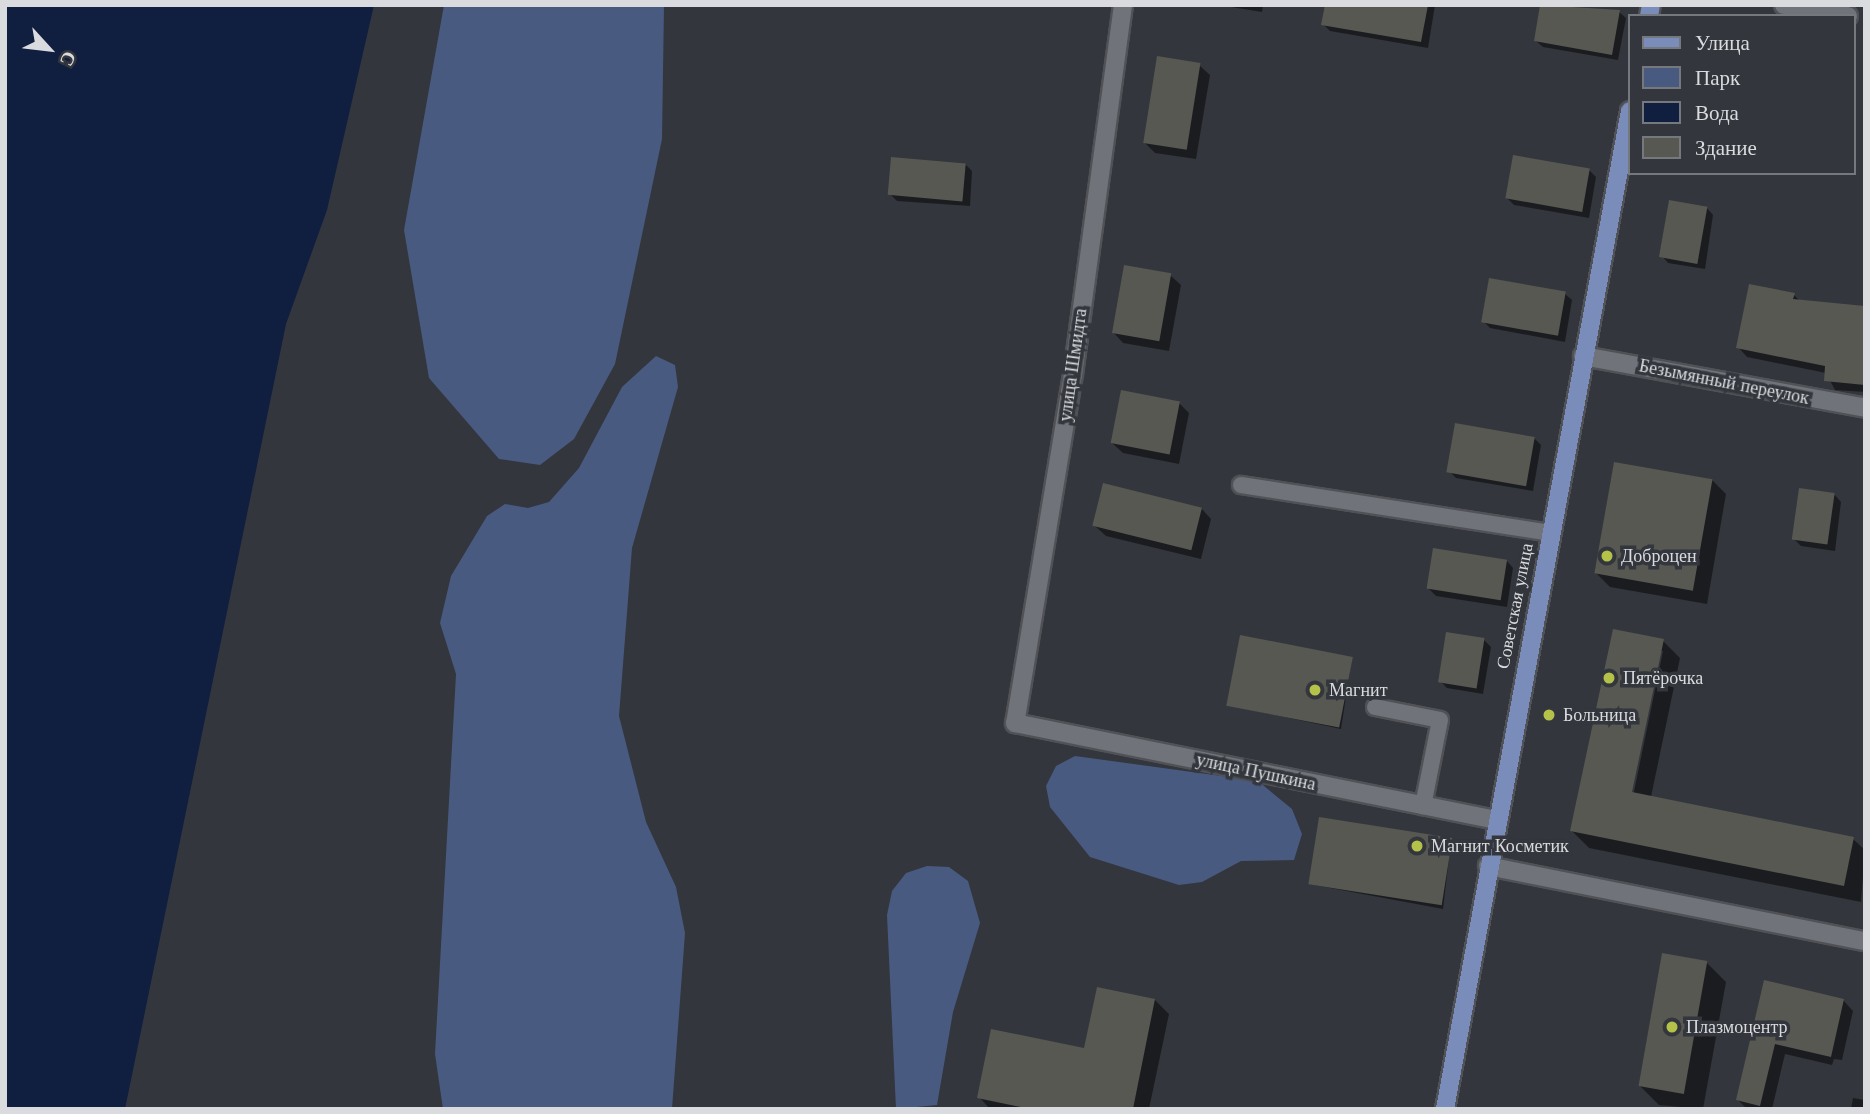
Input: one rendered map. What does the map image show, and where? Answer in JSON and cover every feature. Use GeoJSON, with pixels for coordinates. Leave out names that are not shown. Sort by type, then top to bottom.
{"type":"FeatureCollection","features":[{"type":"Feature","properties":{"kind":"main road","name":"Советская улица"},"geometry":{"type":"LineString","coordinates":[[1445,1109],[1629,116]]}},
{"type":"Feature","properties":{"kind":"street","name":"улица Шмидта"},"geometry":{"type":"LineString","coordinates":[[1015,723],[1073,374],[1123,5]]}},
{"type":"Feature","properties":{"kind":"street"},"geometry":{"type":"LineString","coordinates":[[1784,5],[1836,14]]}},
{"type":"Feature","properties":{"kind":"street","name":"Безымянный переулок"},"geometry":{"type":"LineString","coordinates":[[1583,356],[1865,408]]}},
{"type":"Feature","properties":{"kind":"street","name":"улица Пушкина"},"geometry":{"type":"LineString","coordinates":[[1015,723],[1497,820]]}},
{"type":"Feature","properties":{"kind":"street"},"geometry":{"type":"LineString","coordinates":[[1488,866],[1865,941]]}},
{"type":"Feature","properties":{"kind":"lane"},"geometry":{"type":"LineString","coordinates":[[1241,485],[1550,533]]}},
{"type":"Feature","properties":{"kind":"lane"},"geometry":{"type":"LineString","coordinates":[[1375,707],[1440,720],[1423,806]]}},
{"type":"Feature","properties":{"kind":"green space"},"geometry":{"type":"Polygon","coordinates":[[[444,5],[664,5],[662,139],[615,364],[574,439],[540,465],[499,459],[429,378],[404,230],[444,5]]]}},
{"type":"Feature","properties":{"kind":"green space"},"geometry":{"type":"Polygon","coordinates":[[[656,356],[675,365],[678,387],[632,548],[619,716],[646,822],[676,887],[685,933],[672,1109],[443,1109],[435,1054],[456,674],[440,623],[451,576],[487,516],[505,504],[528,508],[549,502],[579,468],[622,387],[656,356]]]}},
{"type":"Feature","properties":{"kind":"green space"},"geometry":{"type":"Polygon","coordinates":[[[1075,756],[1258,781],[1292,809],[1302,834],[1294,860],[1241,861],[1202,882],[1179,885],[1090,857],[1050,807],[1046,786],[1056,766],[1075,756]]]}},
{"type":"Feature","properties":{"kind":"green space"},"geometry":{"type":"Polygon","coordinates":[[[927,866],[949,867],[968,881],[980,923],[953,1012],[937,1105],[896,1109],[887,915],[892,891],[906,873],[927,866]]]}},
{"type":"Feature","properties":{"kind":"water"},"geometry":{"type":"Polygon","coordinates":[[[5,5],[374,5],[327,210],[286,324],[125,1109],[5,1109],[5,5]]]}},
{"type":"Feature","properties":{"kind":"building"},"geometry":{"type":"Polygon","coordinates":[[[1325,5],[1428,5],[1421,42],[1321,25],[1325,5]]]}},
{"type":"Feature","properties":{"kind":"building"},"geometry":{"type":"Polygon","coordinates":[[[1540,5],[1620,10],[1612,55],[1534,41],[1540,5]]]}},
{"type":"Feature","properties":{"kind":"building"},"geometry":{"type":"Polygon","coordinates":[[[1157,56],[1200,63],[1187,150],[1143,143],[1157,56]]]}},
{"type":"Feature","properties":{"kind":"building"},"geometry":{"type":"Polygon","coordinates":[[[1513,155],[1590,169],[1582,212],[1505,198],[1513,155]]]}},
{"type":"Feature","properties":{"kind":"building"},"geometry":{"type":"Polygon","coordinates":[[[891,157],[966,164],[962,201],[888,195],[891,157]]]}},
{"type":"Feature","properties":{"kind":"building"},"geometry":{"type":"Polygon","coordinates":[[[1669,200],[1707,207],[1697,264],[1659,257],[1669,200]]]}},
{"type":"Feature","properties":{"kind":"building"},"geometry":{"type":"Polygon","coordinates":[[[1124,265],[1171,273],[1159,341],[1112,333],[1124,265]]]}},
{"type":"Feature","properties":{"kind":"building"},"geometry":{"type":"Polygon","coordinates":[[[1489,278],[1566,292],[1558,336],[1481,322],[1489,278]]]}},
{"type":"Feature","properties":{"kind":"building"},"geometry":{"type":"Polygon","coordinates":[[[1749,284],[1795,293],[1793,299],[1865,306],[1865,385],[1824,381],[1825,366],[1736,348],[1749,284]]]}},
{"type":"Feature","properties":{"kind":"building"},"geometry":{"type":"Polygon","coordinates":[[[1121,390],[1180,401],[1170,454],[1111,443],[1121,390]]]}},
{"type":"Feature","properties":{"kind":"building"},"geometry":{"type":"Polygon","coordinates":[[[1455,423],[1535,437],[1526,486],[1446,472],[1455,423]]]}},
{"type":"Feature","properties":{"kind":"building"},"geometry":{"type":"Polygon","coordinates":[[[1614,462],[1712,479],[1693,591],[1594,573],[1614,462]]]}},
{"type":"Feature","properties":{"kind":"building"},"geometry":{"type":"Polygon","coordinates":[[[1103,483],[1202,508],[1191,550],[1092,526],[1103,483]]]}},
{"type":"Feature","properties":{"kind":"building"},"geometry":{"type":"Polygon","coordinates":[[[1799,488],[1835,493],[1827,545],[1792,539],[1799,488]]]}},
{"type":"Feature","properties":{"kind":"building"},"geometry":{"type":"Polygon","coordinates":[[[1433,548],[1507,560],[1501,600],[1427,588],[1433,548]]]}},
{"type":"Feature","properties":{"kind":"building"},"geometry":{"type":"Polygon","coordinates":[[[1613,629],[1664,639],[1632,792],[1854,837],[1844,886],[1570,831],[1613,629]]]}},
{"type":"Feature","properties":{"kind":"building"},"geometry":{"type":"Polygon","coordinates":[[[1446,632],[1485,638],[1477,688],[1438,682],[1446,632]]]}},
{"type":"Feature","properties":{"kind":"building"},"geometry":{"type":"Polygon","coordinates":[[[1240,635],[1353,657],[1339,728],[1226,706],[1240,635]]]}},
{"type":"Feature","properties":{"kind":"building"},"geometry":{"type":"Polygon","coordinates":[[[1319,817],[1452,838],[1442,905],[1308,884],[1319,817]]]}},
{"type":"Feature","properties":{"kind":"building","name":"Плазмоцентр"},"geometry":{"type":"Polygon","coordinates":[[[1662,953],[1707,961],[1684,1094],[1639,1086],[1662,953]]]}},
{"type":"Feature","properties":{"kind":"building"},"geometry":{"type":"Polygon","coordinates":[[[1764,980],[1844,999],[1831,1057],[1775,1044],[1760,1106],[1736,1100],[1764,980]]]}},
{"type":"Feature","properties":{"kind":"building"},"geometry":{"type":"Polygon","coordinates":[[[1097,987],[1155,999],[1133,1109],[1030,1109],[977,1098],[991,1029],[1084,1048],[1097,987]]]}},
{"type":"Feature","properties":{"kind":"place","name":"Доброцен"},"geometry":{"type":"Point","coordinates":[1607,556]}},
{"type":"Feature","properties":{"kind":"place","name":"Пятёрочка"},"geometry":{"type":"Point","coordinates":[1609,678]}},
{"type":"Feature","properties":{"kind":"place","name":"Магнит"},"geometry":{"type":"Point","coordinates":[1315,690]}},
{"type":"Feature","properties":{"kind":"place","name":"Больница"},"geometry":{"type":"Point","coordinates":[1549,715]}},
{"type":"Feature","properties":{"kind":"place","name":"Магнит Косметик"},"geometry":{"type":"Point","coordinates":[1417,846]}},
{"type":"Feature","properties":{"kind":"place","name":"Плазмоцентр"},"geometry":{"type":"Point","coordinates":[1672,1027]}}]}
